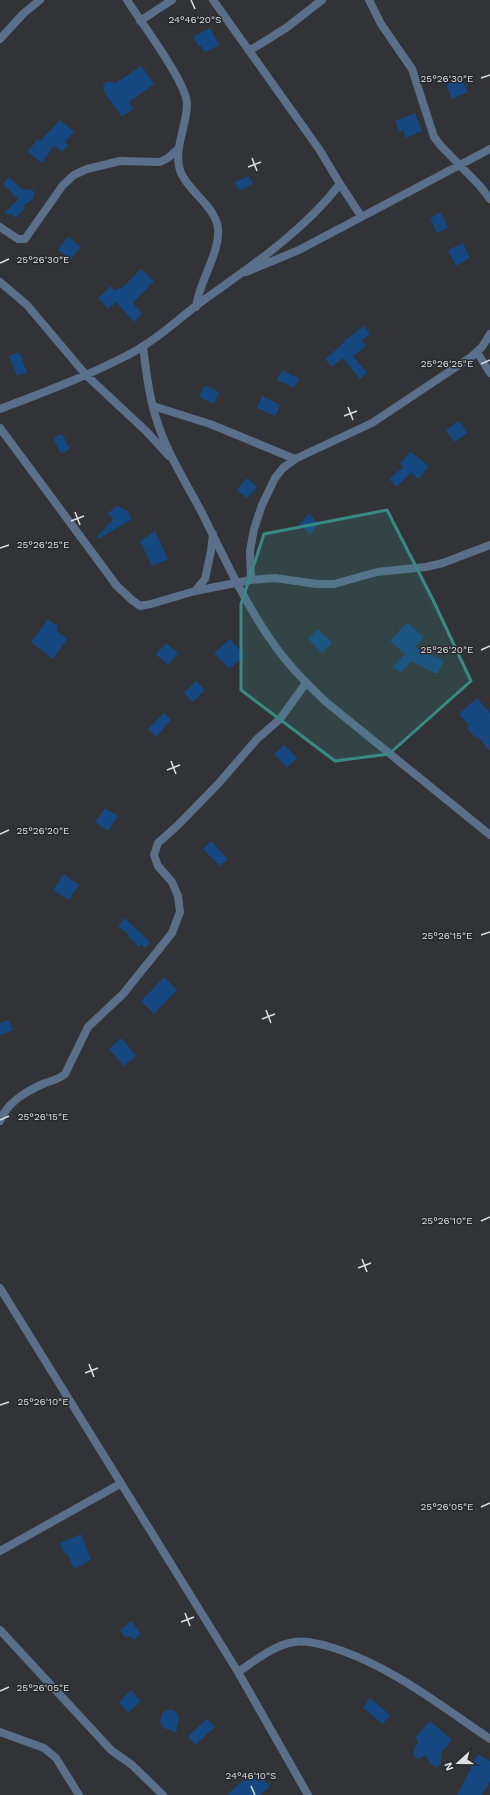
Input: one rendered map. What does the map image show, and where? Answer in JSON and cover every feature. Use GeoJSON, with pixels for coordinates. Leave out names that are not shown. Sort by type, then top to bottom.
{"type":"FeatureCollection","features":[{"type":"Feature","properties":{"kind":"street"},"geometry":{"type":"LineString","coordinates":[[0,39],[24,13],[40,0]]}},
{"type":"Feature","properties":{"kind":"street"},"geometry":{"type":"LineString","coordinates":[[127,0],[172,69],[185,92],[187,104],[179,148],[181,173],[189,186],[214,216],[218,228],[218,241],[200,287],[196,307]]}},
{"type":"Feature","properties":{"kind":"street"},"geometry":{"type":"LineString","coordinates":[[140,20],[172,0]]}},
{"type":"Feature","properties":{"kind":"street"},"geometry":{"type":"LineString","coordinates":[[213,0],[319,149],[361,216]]}},
{"type":"Feature","properties":{"kind":"street"},"geometry":{"type":"LineString","coordinates":[[249,51],[286,28],[322,0]]}},
{"type":"Feature","properties":{"kind":"street"},"geometry":{"type":"LineString","coordinates":[[369,0],[381,24],[412,69],[434,137],[490,199]]}},
{"type":"Feature","properties":{"kind":"street"},"geometry":{"type":"LineString","coordinates":[[0,227],[18,239],[25,239],[63,185],[74,175],[87,168],[120,161],[160,162],[168,158],[179,148]]}},
{"type":"Feature","properties":{"kind":"street"},"geometry":{"type":"LineString","coordinates":[[238,276],[299,250],[490,149]]}},
{"type":"Feature","properties":{"kind":"street"},"geometry":{"type":"LineString","coordinates":[[0,409],[86,375],[143,346],[238,276],[300,226],[318,209],[340,184]]}},
{"type":"Feature","properties":{"kind":"street"},"geometry":{"type":"LineString","coordinates":[[0,282],[27,305],[86,375],[146,431],[172,460]]}},
{"type":"Feature","properties":{"kind":"street"},"geometry":{"type":"LineString","coordinates":[[251,580],[250,551],[254,529],[262,505],[275,478],[283,468],[295,459],[372,423],[459,366],[477,352],[490,334]]}},
{"type":"Feature","properties":{"kind":"street"},"geometry":{"type":"LineString","coordinates":[[143,346],[149,391],[157,421],[172,460],[238,583],[275,646],[306,683],[326,702],[490,835]]}},
{"type":"Feature","properties":{"kind":"street"},"geometry":{"type":"LineString","coordinates":[[477,352],[490,373]]}},
{"type":"Feature","properties":{"kind":"street"},"geometry":{"type":"LineString","coordinates":[[153,406],[210,424],[295,459]]}},
{"type":"Feature","properties":{"kind":"street"},"geometry":{"type":"LineString","coordinates":[[0,428],[103,569],[132,600],[140,606],[195,591],[251,580],[274,578],[317,584],[334,584],[383,570],[426,567],[443,563],[486,546],[490,539]]}},
{"type":"Feature","properties":{"kind":"street"},"geometry":{"type":"LineString","coordinates":[[195,591],[205,578],[213,534]]}},
{"type":"Feature","properties":{"kind":"street"},"geometry":{"type":"LineString","coordinates":[[0,1122],[2,1116],[15,1100],[44,1084],[60,1078],[65,1074],[88,1027],[123,994],[172,932],[180,912],[178,896],[172,882],[158,866],[154,854],[158,843],[218,784],[257,739],[280,719],[306,683]]}},
{"type":"Feature","properties":{"kind":"street"},"geometry":{"type":"LineString","coordinates":[[0,1288],[120,1484],[238,1672],[303,1793]]}},
{"type":"Feature","properties":{"kind":"street"},"geometry":{"type":"LineString","coordinates":[[0,1551],[120,1484]]}},
{"type":"Feature","properties":{"kind":"street"},"geometry":{"type":"LineString","coordinates":[[0,1630],[111,1750],[132,1765],[163,1795]]}},
{"type":"Feature","properties":{"kind":"street"},"geometry":{"type":"LineString","coordinates":[[238,1672],[279,1647],[294,1642],[308,1641],[336,1648],[375,1665],[406,1682],[490,1739]]}},
{"type":"Feature","properties":{"kind":"street"},"geometry":{"type":"LineString","coordinates":[[0,1732],[44,1748],[56,1758],[79,1795]]}},
{"type":"Feature","properties":{"kind":"highlighted area"},"geometry":{"type":"Polygon","coordinates":[[[387,510],[433,600],[471,681],[389,754],[335,761],[241,690],[241,604],[264,534],[387,510]]]}},
{"type":"Feature","properties":{"kind":"building"},"geometry":{"type":"Polygon","coordinates":[[[210,28],[219,45],[205,52],[201,46],[199,47],[193,37],[210,28]]]}},
{"type":"Feature","properties":{"kind":"building"},"geometry":{"type":"Polygon","coordinates":[[[141,66],[154,84],[129,102],[133,109],[122,117],[104,92],[103,85],[108,81],[116,83],[141,66]]]}},
{"type":"Feature","properties":{"kind":"building"},"geometry":{"type":"Polygon","coordinates":[[[461,78],[468,92],[452,99],[446,85],[461,78]]]}},
{"type":"Feature","properties":{"kind":"building"},"geometry":{"type":"Polygon","coordinates":[[[415,113],[422,131],[406,138],[403,130],[399,132],[395,121],[415,113]]]}},
{"type":"Feature","properties":{"kind":"building"},"geometry":{"type":"Polygon","coordinates":[[[60,120],[74,132],[65,142],[68,145],[62,152],[54,145],[42,163],[28,152],[37,139],[40,141],[60,120]]]}},
{"type":"Feature","properties":{"kind":"building"},"geometry":{"type":"Polygon","coordinates":[[[249,176],[253,184],[239,191],[235,182],[249,176]]]}},
{"type":"Feature","properties":{"kind":"building"},"geometry":{"type":"Polygon","coordinates":[[[9,177],[23,190],[31,189],[35,194],[33,199],[23,206],[25,208],[16,218],[11,214],[7,215],[5,213],[18,199],[3,184],[9,177]]]}},
{"type":"Feature","properties":{"kind":"building"},"geometry":{"type":"Polygon","coordinates":[[[441,212],[448,228],[437,233],[430,218],[441,212]]]}},
{"type":"Feature","properties":{"kind":"building"},"geometry":{"type":"Polygon","coordinates":[[[68,237],[81,247],[70,260],[58,250],[68,237]]]}},
{"type":"Feature","properties":{"kind":"building"},"geometry":{"type":"Polygon","coordinates":[[[463,243],[470,258],[456,266],[448,250],[463,243]]]}},
{"type":"Feature","properties":{"kind":"building"},"geometry":{"type":"Polygon","coordinates":[[[141,269],[154,281],[133,303],[142,314],[134,322],[116,302],[108,309],[98,298],[111,286],[115,291],[119,288],[121,289],[141,269]]]}},
{"type":"Feature","properties":{"kind":"building"},"geometry":{"type":"Polygon","coordinates":[[[364,326],[370,334],[362,340],[366,346],[353,356],[367,373],[360,379],[343,358],[332,367],[325,359],[345,342],[344,341],[364,326]]]}},
{"type":"Feature","properties":{"kind":"building"},"geometry":{"type":"Polygon","coordinates":[[[19,352],[27,372],[17,376],[9,356],[19,352]]]}},
{"type":"Feature","properties":{"kind":"building"},"geometry":{"type":"Polygon","coordinates":[[[282,370],[299,379],[294,388],[277,380],[282,370]]]}},
{"type":"Feature","properties":{"kind":"building"},"geometry":{"type":"Polygon","coordinates":[[[205,385],[219,392],[214,404],[199,397],[205,385]]]}},
{"type":"Feature","properties":{"kind":"building"},"geometry":{"type":"Polygon","coordinates":[[[262,396],[280,405],[275,416],[257,408],[262,396]]]}},
{"type":"Feature","properties":{"kind":"building"},"geometry":{"type":"Polygon","coordinates":[[[459,421],[467,433],[454,442],[446,430],[459,421]]]}},
{"type":"Feature","properties":{"kind":"building"},"geometry":{"type":"Polygon","coordinates":[[[62,434],[70,449],[61,454],[53,438],[62,434]]]}},
{"type":"Feature","properties":{"kind":"building"},"geometry":{"type":"Polygon","coordinates":[[[410,451],[429,466],[419,479],[411,473],[396,487],[389,479],[403,467],[400,464],[410,451]]]}},
{"type":"Feature","properties":{"kind":"building"},"geometry":{"type":"Polygon","coordinates":[[[247,478],[257,487],[247,498],[237,490],[247,478]]]}},
{"type":"Feature","properties":{"kind":"building"},"geometry":{"type":"Polygon","coordinates":[[[117,506],[127,510],[132,519],[98,539],[97,537],[113,519],[108,513],[117,506]]]}},
{"type":"Feature","properties":{"kind":"building"},"geometry":{"type":"Polygon","coordinates":[[[309,514],[319,524],[310,534],[299,524],[309,514]]]}},
{"type":"Feature","properties":{"kind":"building"},"geometry":{"type":"Polygon","coordinates":[[[155,531],[168,559],[152,566],[140,541],[155,531]]]}},
{"type":"Feature","properties":{"kind":"building"},"geometry":{"type":"Polygon","coordinates":[[[48,619],[58,627],[56,630],[67,639],[53,659],[31,642],[48,619]]]}},
{"type":"Feature","properties":{"kind":"building"},"geometry":{"type":"Polygon","coordinates":[[[407,623],[424,637],[415,647],[444,661],[437,674],[411,661],[401,673],[393,667],[405,654],[390,641],[407,623]]]}},
{"type":"Feature","properties":{"kind":"building"},"geometry":{"type":"Polygon","coordinates":[[[318,629],[332,643],[322,653],[308,639],[318,629]]]}},
{"type":"Feature","properties":{"kind":"building"},"geometry":{"type":"Polygon","coordinates":[[[230,639],[245,656],[229,669],[214,653],[230,639]]]}},
{"type":"Feature","properties":{"kind":"building"},"geometry":{"type":"Polygon","coordinates":[[[166,643],[178,653],[168,665],[156,654],[166,643]]]}},
{"type":"Feature","properties":{"kind":"building"},"geometry":{"type":"Polygon","coordinates":[[[196,681],[205,690],[193,702],[184,693],[196,681]]]}},
{"type":"Feature","properties":{"kind":"building"},"geometry":{"type":"Polygon","coordinates":[[[477,698],[490,713],[490,751],[477,736],[475,737],[467,728],[469,725],[459,714],[477,698]]]}},
{"type":"Feature","properties":{"kind":"building"},"geometry":{"type":"Polygon","coordinates":[[[164,713],[171,720],[156,737],[148,729],[164,713]]]}},
{"type":"Feature","properties":{"kind":"building"},"geometry":{"type":"Polygon","coordinates":[[[284,745],[297,758],[287,768],[274,754],[284,745]]]}},
{"type":"Feature","properties":{"kind":"building"},"geometry":{"type":"Polygon","coordinates":[[[105,808],[118,816],[108,831],[95,822],[105,808]]]}},
{"type":"Feature","properties":{"kind":"building"},"geometry":{"type":"Polygon","coordinates":[[[211,841],[228,859],[220,866],[203,849],[211,841]]]}},
{"type":"Feature","properties":{"kind":"building"},"geometry":{"type":"Polygon","coordinates":[[[64,874],[79,885],[69,900],[53,890],[64,874]]]}},
{"type":"Feature","properties":{"kind":"building"},"geometry":{"type":"Polygon","coordinates":[[[125,918],[150,942],[145,948],[141,944],[139,947],[127,935],[128,934],[118,926],[125,918]]]}},
{"type":"Feature","properties":{"kind":"building"},"geometry":{"type":"Polygon","coordinates":[[[164,977],[177,990],[154,1014],[141,1001],[164,977]]]}},
{"type":"Feature","properties":{"kind":"building"},"geometry":{"type":"Polygon","coordinates":[[[9,1020],[13,1030],[0,1035],[0,1023],[9,1020]]]}},
{"type":"Feature","properties":{"kind":"building"},"geometry":{"type":"Polygon","coordinates":[[[121,1038],[136,1056],[124,1066],[109,1049],[121,1038]]]}},
{"type":"Feature","properties":{"kind":"building"},"geometry":{"type":"Polygon","coordinates":[[[81,1534],[91,1560],[74,1569],[67,1553],[65,1554],[60,1543],[81,1534]]]}},
{"type":"Feature","properties":{"kind":"building"},"geometry":{"type":"Polygon","coordinates":[[[131,1621],[141,1634],[134,1640],[130,1636],[126,1638],[120,1630],[131,1621]]]}},
{"type":"Feature","properties":{"kind":"building"},"geometry":{"type":"Polygon","coordinates":[[[131,1690],[141,1701],[128,1713],[119,1702],[131,1690]]]}},
{"type":"Feature","properties":{"kind":"building"},"geometry":{"type":"Polygon","coordinates":[[[370,1698],[390,1715],[383,1724],[363,1708],[370,1698]]]}},
{"type":"Feature","properties":{"kind":"building"},"geometry":{"type":"Polygon","coordinates":[[[166,1710],[173,1710],[178,1714],[179,1720],[176,1733],[164,1728],[160,1723],[162,1714],[166,1710]]]}},
{"type":"Feature","properties":{"kind":"building"},"geometry":{"type":"Polygon","coordinates":[[[207,1719],[215,1727],[195,1745],[188,1736],[207,1719]]]}},
{"type":"Feature","properties":{"kind":"building"},"geometry":{"type":"Polygon","coordinates":[[[430,1721],[452,1740],[441,1753],[441,1763],[437,1767],[432,1765],[425,1755],[419,1759],[415,1758],[413,1753],[418,1741],[415,1738],[430,1721]]]}},
{"type":"Feature","properties":{"kind":"building"},"geometry":{"type":"Polygon","coordinates":[[[478,1754],[490,1761],[490,1781],[482,1795],[457,1795],[478,1754]]]}},
{"type":"Feature","properties":{"kind":"building"},"geometry":{"type":"Polygon","coordinates":[[[254,1770],[270,1786],[260,1795],[227,1795],[254,1770]]]}}]}
